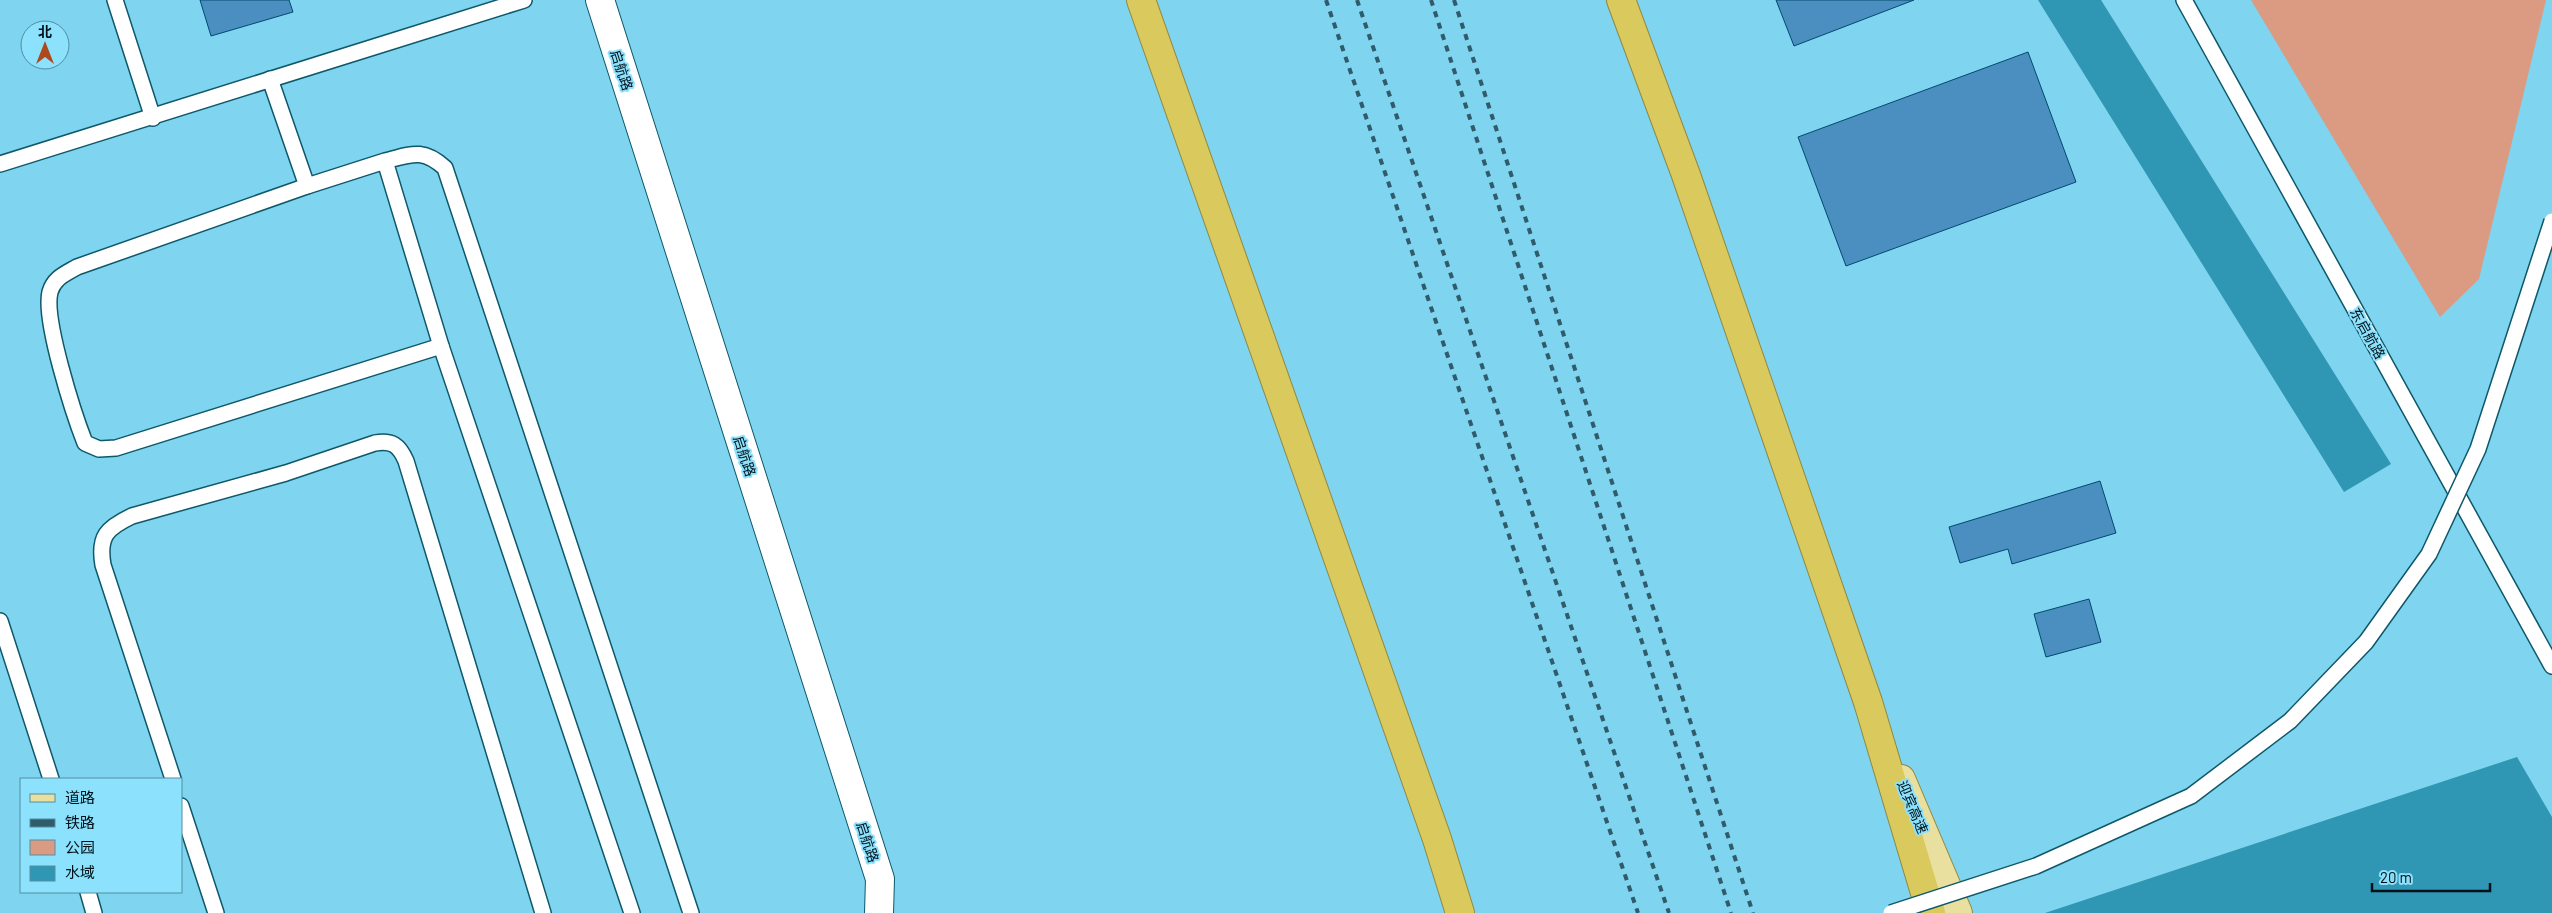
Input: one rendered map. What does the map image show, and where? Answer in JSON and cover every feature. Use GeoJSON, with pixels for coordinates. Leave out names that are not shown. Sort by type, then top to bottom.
{"type":"FeatureCollection","features":[{"type":"Feature","properties":{"kind":"highway"},"geometry":{"type":"LineString","coordinates":[[1141,0],[1437,839],[1460,913]]}},
{"type":"Feature","properties":{"kind":"highway"},"geometry":{"type":"LineString","coordinates":[[1620,0],[1686,175],[1868,702],[1931,913]]}},
{"type":"Feature","properties":{"kind":"main road","name":"迎宾高速"},"geometry":{"type":"LineString","coordinates":[[1868,702],[1958,913]]}},
{"type":"Feature","properties":{"kind":"main road"},"geometry":{"type":"LineString","coordinates":[[1437,839],[1450,913]]}},
{"type":"Feature","properties":{"kind":"street","name":"启航路"},"geometry":{"type":"LineString","coordinates":[[600,0],[880,879],[879,913]]}},
{"type":"Feature","properties":{"kind":"lane"},"geometry":{"type":"LineString","coordinates":[[115,0],[153,118]]}},
{"type":"Feature","properties":{"kind":"lane"},"geometry":{"type":"LineString","coordinates":[[0,164],[153,118],[270,79],[524,0]]}},
{"type":"Feature","properties":{"kind":"lane","name":"东启航路"},"geometry":{"type":"LineString","coordinates":[[2184,0],[2552,666]]}},
{"type":"Feature","properties":{"kind":"lane"},"geometry":{"type":"LineString","coordinates":[[270,79],[307,186]]}},
{"type":"Feature","properties":{"kind":"lane"},"geometry":{"type":"LineString","coordinates":[[441,346],[116,448],[99,448],[85,443],[76,419],[48,312],[50,292],[57,278],[77,267],[307,186],[385,161],[418,154],[432,157],[445,168],[691,913]]}},
{"type":"Feature","properties":{"kind":"lane"},"geometry":{"type":"LineString","coordinates":[[385,161],[441,346],[632,913]]}},
{"type":"Feature","properties":{"kind":"lane"},"geometry":{"type":"LineString","coordinates":[[1891,913],[2036,866],[2190,796],[2290,721],[2359,649],[2429,554],[2478,448],[2552,221]]}},
{"type":"Feature","properties":{"kind":"lane"},"geometry":{"type":"LineString","coordinates":[[172,778],[103,565],[100,548],[106,535],[115,525],[132,516],[286,473],[387,441],[401,449],[406,461],[543,913]]}},
{"type":"Feature","properties":{"kind":"lane"},"geometry":{"type":"LineString","coordinates":[[0,622],[51,778]]}},
{"type":"Feature","properties":{"kind":"lane"},"geometry":{"type":"LineString","coordinates":[[182,809],[216,913]]}},
{"type":"Feature","properties":{"kind":"lane"},"geometry":{"type":"LineString","coordinates":[[88,893],[94,913]]}},
{"type":"Feature","properties":{"kind":"green space"},"geometry":{"type":"Polygon","coordinates":[[[2251,0],[2546,0],[2479,279],[2440,317],[2251,0]]]}},
{"type":"Feature","properties":{"kind":"water"},"geometry":{"type":"Polygon","coordinates":[[[2038,0],[2101,0],[2391,464],[2344,492],[2038,0]]]}},
{"type":"Feature","properties":{"kind":"water"},"geometry":{"type":"Polygon","coordinates":[[[2517,757],[2552,817],[2552,913],[2045,913],[2517,757]]]}},
{"type":"Feature","properties":{"kind":"building"},"geometry":{"type":"Polygon","coordinates":[[[200,0],[289,0],[293,12],[211,36],[200,0]]]}},
{"type":"Feature","properties":{"kind":"building"},"geometry":{"type":"Polygon","coordinates":[[[1776,0],[1914,0],[1794,46],[1776,0]]]}},
{"type":"Feature","properties":{"kind":"building"},"geometry":{"type":"Polygon","coordinates":[[[2028,52],[2076,182],[1846,266],[1798,137],[2028,52]]]}},
{"type":"Feature","properties":{"kind":"building"},"geometry":{"type":"Polygon","coordinates":[[[2100,481],[2116,533],[2012,564],[2008,549],[1960,563],[1949,527],[2100,481]]]}},
{"type":"Feature","properties":{"kind":"building"},"geometry":{"type":"Polygon","coordinates":[[[2089,599],[2101,642],[2046,657],[2034,614],[2089,599]]]}},
{"type":"Feature","properties":{"kind":"railway"},"geometry":{"type":"LineString","coordinates":[[1326,0],[1638,913]]}},
{"type":"Feature","properties":{"kind":"railway"},"geometry":{"type":"LineString","coordinates":[[1357,0],[1669,913]]}},
{"type":"Feature","properties":{"kind":"railway"},"geometry":{"type":"LineString","coordinates":[[1431,0],[1731,913]]}},
{"type":"Feature","properties":{"kind":"railway"},"geometry":{"type":"LineString","coordinates":[[1454,0],[1753,913]]}}]}
